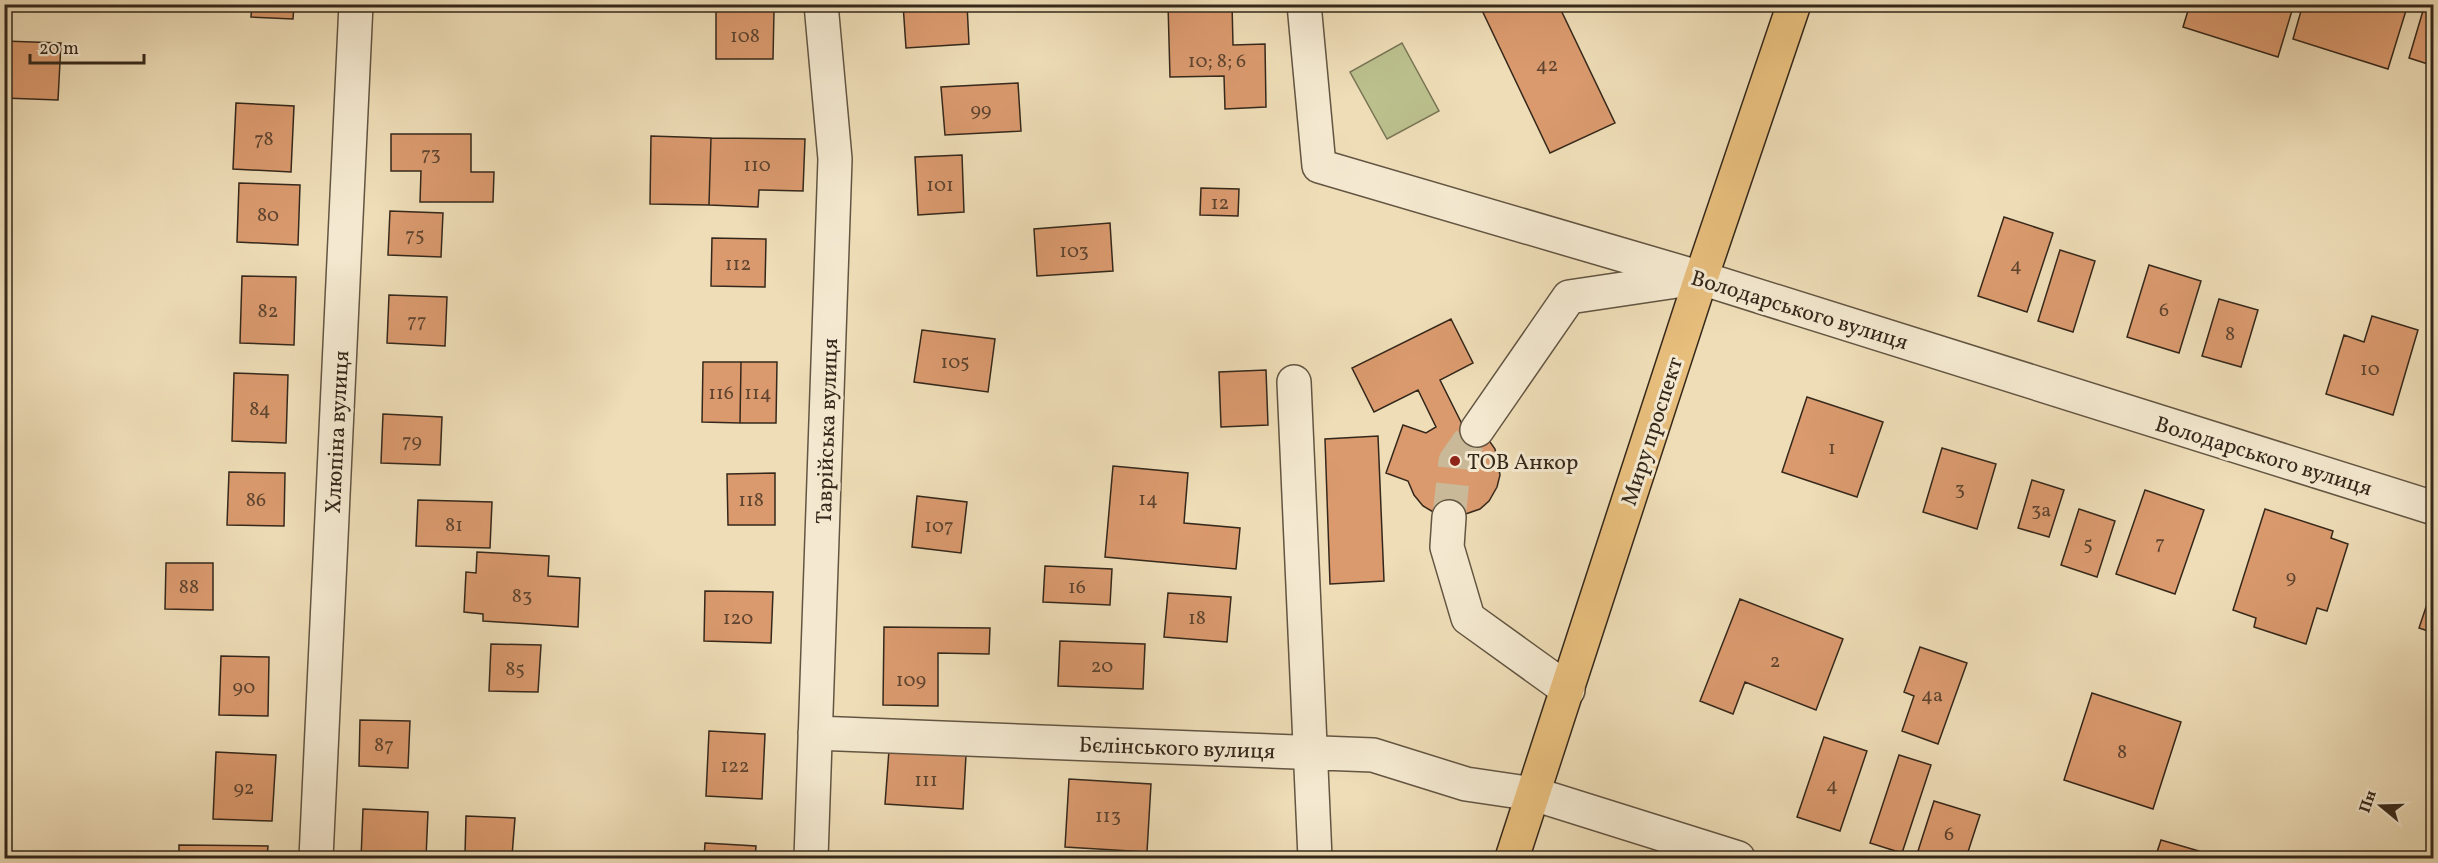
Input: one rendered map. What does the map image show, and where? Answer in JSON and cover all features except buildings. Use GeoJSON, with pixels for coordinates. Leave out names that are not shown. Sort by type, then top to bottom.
{"type":"FeatureCollection","features":[{"type":"Feature","properties":{"kind":"main road","name":"Миру проспект"},"geometry":{"type":"LineString","coordinates":[[1512,858],[1701,278],[1794,4]]}},
{"type":"Feature","properties":{"kind":"street","name":"Хлюпіна вулиця"},"geometry":{"type":"LineString","coordinates":[[316,858],[356,4]]}},
{"type":"Feature","properties":{"kind":"street","name":"Таврійська вулиця"},"geometry":{"type":"LineString","coordinates":[[811,858],[835,159],[821,4]]}},
{"type":"Feature","properties":{"kind":"street","name":"Володарського вулиця"},"geometry":{"type":"LineString","coordinates":[[1304,4],[1319,166],[1701,278],[2433,508]]}},
{"type":"Feature","properties":{"kind":"street"},"geometry":{"type":"LineString","coordinates":[[1477,430],[1569,297],[1701,278]]}},
{"type":"Feature","properties":{"kind":"street"},"geometry":{"type":"LineString","coordinates":[[1294,382],[1315,858]]}},
{"type":"Feature","properties":{"kind":"street"},"geometry":{"type":"LineString","coordinates":[[1449,517],[1446,547],[1468,618],[1568,690]]}},
{"type":"Feature","properties":{"kind":"street","name":"Бєлінського вулиця"},"geometry":{"type":"LineString","coordinates":[[815,733],[1373,755],[1466,784],[1534,794],[1738,858]]}},
{"type":"Feature","properties":{"kind":"green space"},"geometry":{"type":"Polygon","coordinates":[[[1402,43],[1439,111],[1387,139],[1350,72],[1402,43]]]}},
{"type":"Feature","properties":{"kind":"tunnel"},"geometry":{"type":"LineString","coordinates":[[1449,517],[1455,461],[1477,430]]}},
{"type":"Feature","properties":{"kind":"place","name":"ТОВ Анкор"},"geometry":{"type":"Point","coordinates":[1455,461]}}]}
